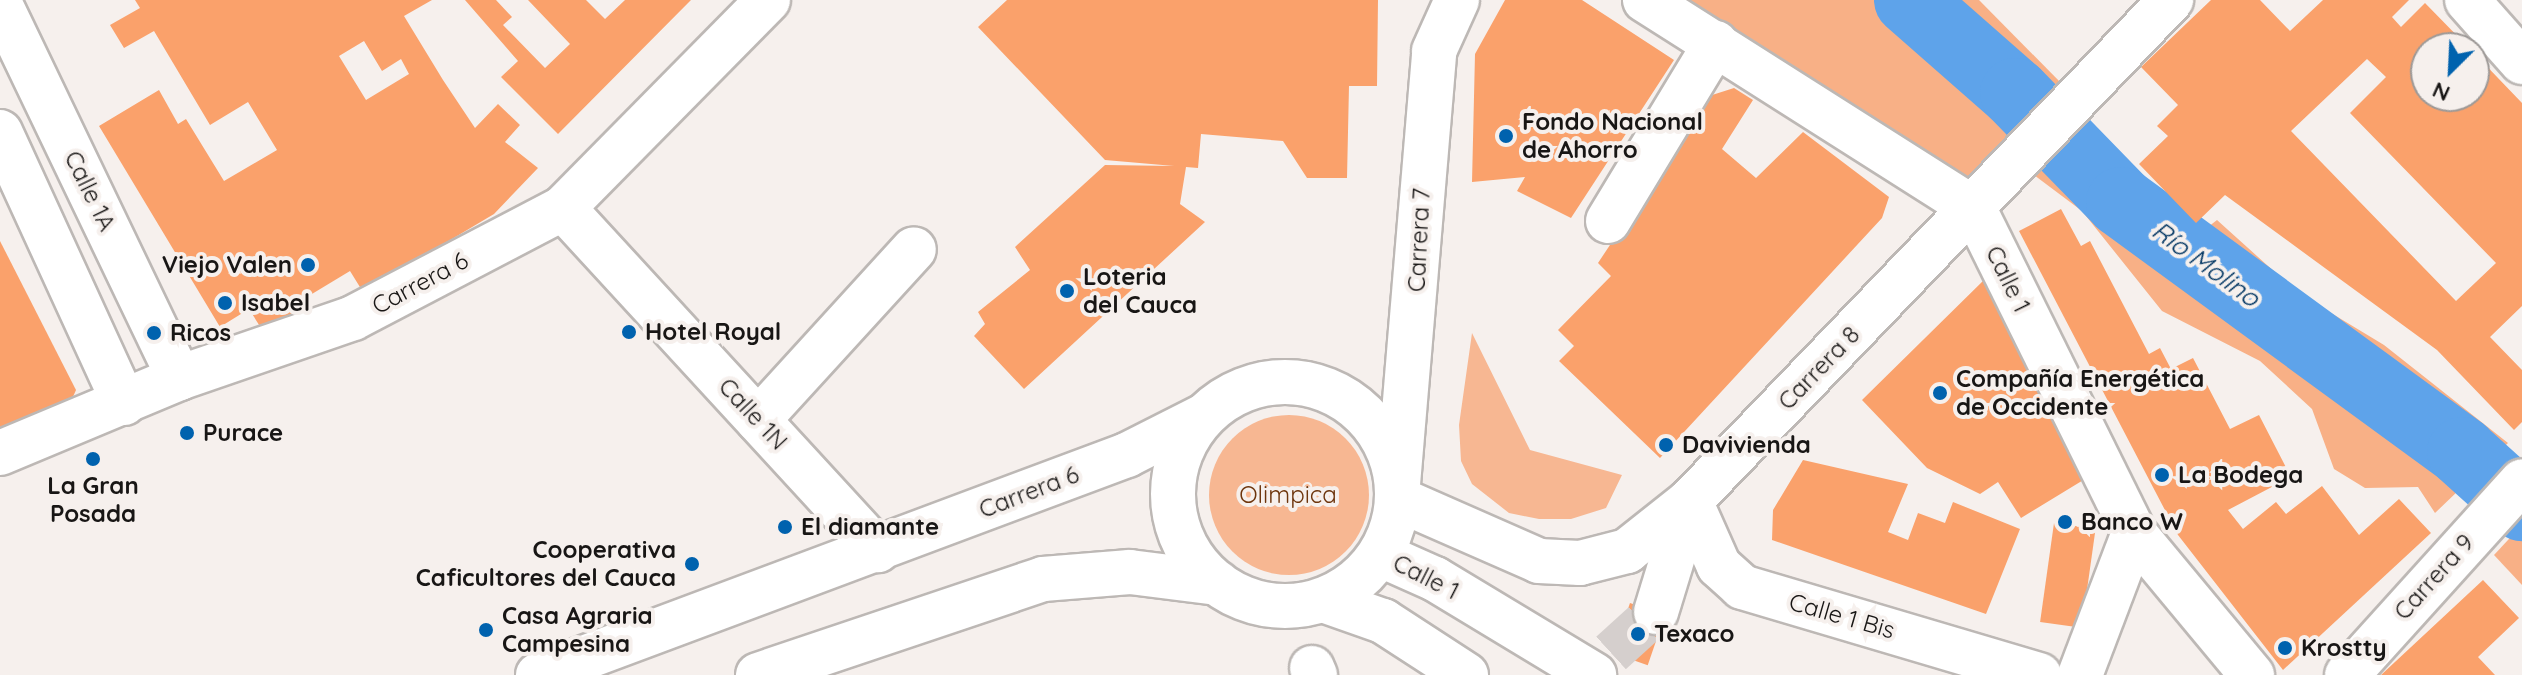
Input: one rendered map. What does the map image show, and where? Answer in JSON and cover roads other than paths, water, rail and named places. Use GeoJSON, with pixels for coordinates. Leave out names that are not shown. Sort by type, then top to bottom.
{"type":"FeatureCollection","features":[{"type":"Feature","properties":{"kind":"street","name":"Carrera 6"},"geometry":{"type":"LineString","coordinates":[[0,453],[179,378],[353,318],[563,208],[768,0]]}},
{"type":"Feature","properties":{"kind":"street","name":"Carrera 7"},"geometry":{"type":"LineString","coordinates":[[1398,492],[1434,51],[1457,0]]}},
{"type":"Feature","properties":{"kind":"street"},"geometry":{"type":"LineString","coordinates":[[1645,0],[1986,195]]}},
{"type":"Feature","properties":{"kind":"street","name":"Carrera 8"},"geometry":{"type":"LineString","coordinates":[[1398,492],[1539,561],[1580,563],[1627,551],[1690,501],[2171,0]]}},
{"type":"Feature","properties":{"kind":"street"},"geometry":{"type":"LineString","coordinates":[[2467,0],[2522,62]]}},
{"type":"Feature","properties":{"kind":"street","name":"Calle 1A"},"geometry":{"type":"LineString","coordinates":[[0,4],[179,378]]}},
{"type":"Feature","properties":{"kind":"street"},"geometry":{"type":"LineString","coordinates":[[1608,221],[1716,43]]}},
{"type":"Feature","properties":{"kind":"street"},"geometry":{"type":"LineString","coordinates":[[0,132],[124,403]]}},
{"type":"Feature","properties":{"kind":"street","name":"Calle 1"},"geometry":{"type":"LineString","coordinates":[[1986,195],[2134,533],[2252,675]]}},
{"type":"Feature","properties":{"kind":"street","name":"Calle 1N"},"geometry":{"type":"LineString","coordinates":[[563,208],[878,550]]}},
{"type":"Feature","properties":{"kind":"street"},"geometry":{"type":"LineString","coordinates":[[758,420],[914,249]]}},
{"type":"Feature","properties":{"kind":"street"},"geometry":{"type":"LineString","coordinates":[[1266,382],[1303,382],[1339,394],[1369,417],[1389,448],[1398,492],[1381,555],[1356,582],[1323,600],[1287,606],[1250,601],[1217,583],[1191,556],[1175,522],[1172,485],[1181,448],[1202,417],[1231,395],[1266,382]]}},
{"type":"Feature","properties":{"kind":"street","name":"Carrera 6"},"geometry":{"type":"LineString","coordinates":[[538,675],[1127,455],[1202,417]]}},
{"type":"Feature","properties":{"kind":"street","name":"Carrera 9"},"geometry":{"type":"LineString","coordinates":[[2347,675],[2522,481]]}},
{"type":"Feature","properties":{"kind":"street"},"geometry":{"type":"LineString","coordinates":[[1690,501],[1656,612],[1719,566]]}},
{"type":"Feature","properties":{"kind":"street","name":"Calle 1 Bis"},"geometry":{"type":"LineString","coordinates":[[1690,501],[1719,566],[1742,587],[2039,675]]}},
{"type":"Feature","properties":{"kind":"street"},"geometry":{"type":"LineString","coordinates":[[2080,675],[2134,533]]}},
{"type":"Feature","properties":{"kind":"street","name":"Calle 1"},"geometry":{"type":"LineString","coordinates":[[1381,555],[1435,579],[1599,667]]}},
{"type":"Feature","properties":{"kind":"street"},"geometry":{"type":"LineString","coordinates":[[758,675],[1043,579],[1130,572],[1217,583]]}},
{"type":"Feature","properties":{"kind":"street"},"geometry":{"type":"LineString","coordinates":[[1323,600],[1383,621],[1466,675]]}},
{"type":"Feature","properties":{"kind":"waterway","name":"Río Molino"},"geometry":{"type":"LineString","coordinates":[[1909,0],[2015,93],[2121,202],[2462,452],[2522,506]]}},
{"type":"Feature","properties":{"kind":"tunnel"},"geometry":{"type":"LineString","coordinates":[[1611,653],[1656,612]]}},
{"type":"Feature","properties":{"kind":"place","name":"Fondo Nacional de Ahorro"},"geometry":{"type":"Point","coordinates":[1506,136]}},
{"type":"Feature","properties":{"kind":"place","name":"Viejo Valen"},"geometry":{"type":"Point","coordinates":[308,265]}},
{"type":"Feature","properties":{"kind":"place","name":"Loteria del Cauca"},"geometry":{"type":"Point","coordinates":[1067,291]}},
{"type":"Feature","properties":{"kind":"place","name":"Isabel"},"geometry":{"type":"Point","coordinates":[225,303]}},
{"type":"Feature","properties":{"kind":"place","name":"Hotel Royal"},"geometry":{"type":"Point","coordinates":[629,332]}},
{"type":"Feature","properties":{"kind":"place","name":"Ricos"},"geometry":{"type":"Point","coordinates":[154,333]}},
{"type":"Feature","properties":{"kind":"place","name":"Compañía Energética de Occidente"},"geometry":{"type":"Point","coordinates":[1940,393]}},
{"type":"Feature","properties":{"kind":"place","name":"Purace"},"geometry":{"type":"Point","coordinates":[187,433]}},
{"type":"Feature","properties":{"kind":"place","name":"Davivienda"},"geometry":{"type":"Point","coordinates":[1666,445]}},
{"type":"Feature","properties":{"kind":"place","name":"La Gran Posada"},"geometry":{"type":"Point","coordinates":[93,459]}},
{"type":"Feature","properties":{"kind":"place","name":"La Bodega"},"geometry":{"type":"Point","coordinates":[2162,475]}},
{"type":"Feature","properties":{"kind":"place","name":"Banco W"},"geometry":{"type":"Point","coordinates":[2065,522]}},
{"type":"Feature","properties":{"kind":"place","name":"El diamante"},"geometry":{"type":"Point","coordinates":[785,527]}},
{"type":"Feature","properties":{"kind":"place","name":"Cooperativa Caficultores del Cauca"},"geometry":{"type":"Point","coordinates":[692,564]}},
{"type":"Feature","properties":{"kind":"place","name":"Casa Agraria Campesina"},"geometry":{"type":"Point","coordinates":[486,630]}},
{"type":"Feature","properties":{"kind":"place","name":"Texaco"},"geometry":{"type":"Point","coordinates":[1638,634]}},
{"type":"Feature","properties":{"kind":"place","name":"Krostty"},"geometry":{"type":"Point","coordinates":[2285,648]}},
{"type":"Feature","properties":{"kind":"park label","name":"Olimpica"},"geometry":{"type":"Point","coordinates":[1288,495]}}]}
